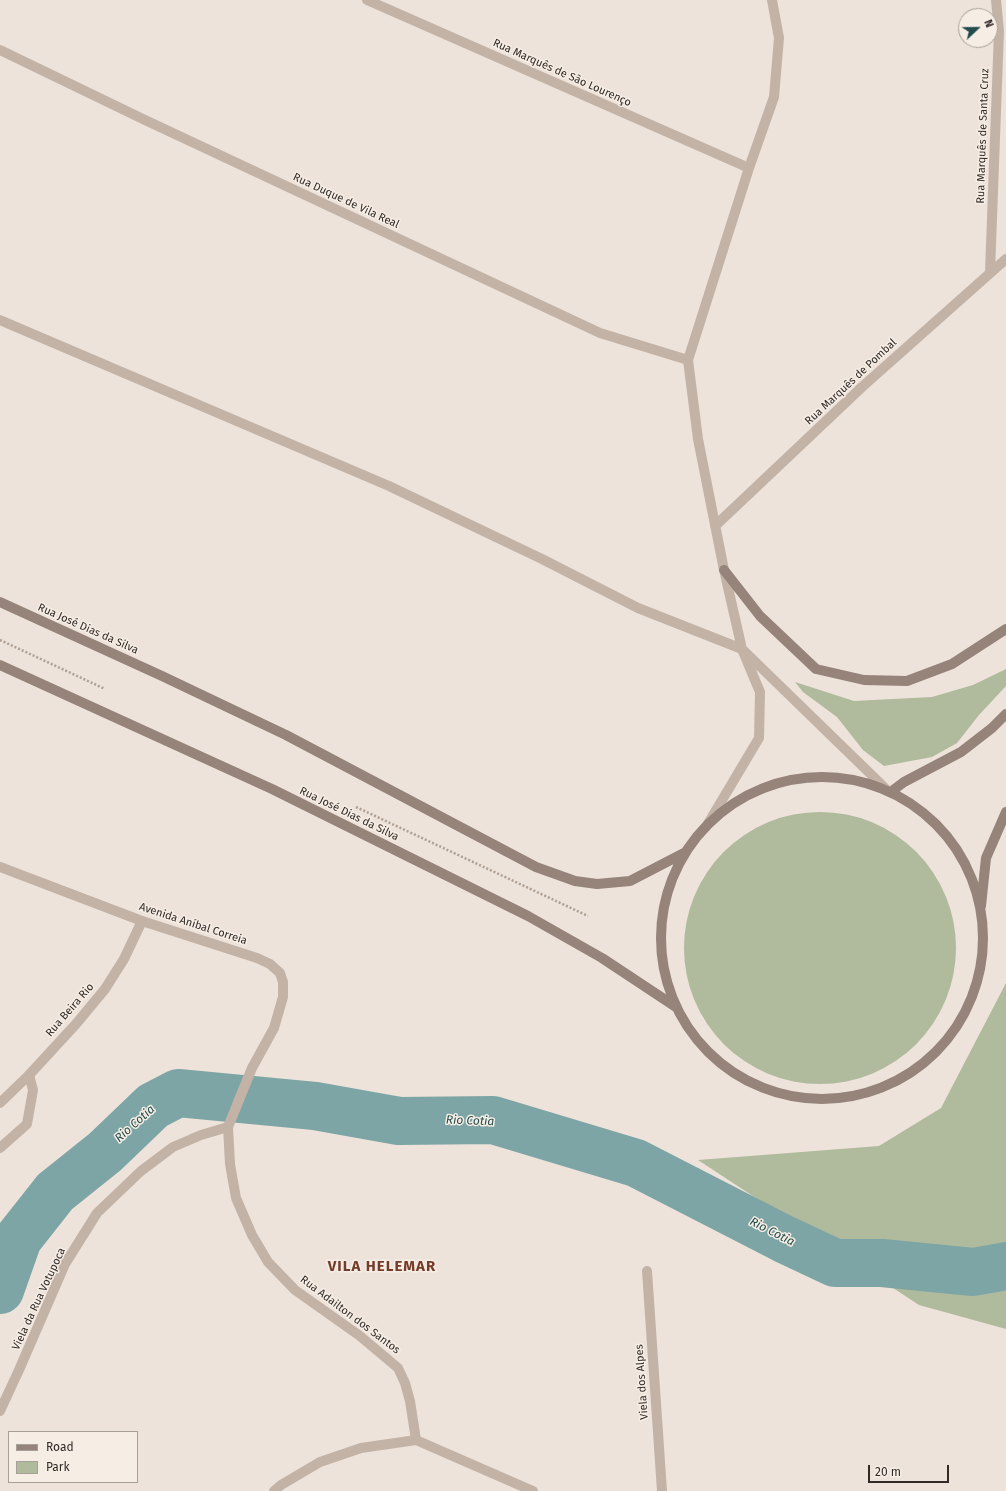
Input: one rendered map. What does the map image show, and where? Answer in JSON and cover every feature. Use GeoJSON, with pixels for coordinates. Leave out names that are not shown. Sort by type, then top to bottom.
{"type":"FeatureCollection","features":[{"type":"Feature","properties":{"kind":"main road"},"geometry":{"type":"LineString","coordinates":[[724,570],[760,616],[816,669],[864,680],[907,681],[952,664],[1006,628]]}},
{"type":"Feature","properties":{"kind":"main road","name":"Rua José Dias da Silva"},"geometry":{"type":"LineString","coordinates":[[0,602],[162,676],[286,735],[536,867],[575,881],[597,884],[630,881],[686,852]]}},
{"type":"Feature","properties":{"kind":"main road","name":"Rua José Dias da Silva"},"geometry":{"type":"LineString","coordinates":[[0,665],[272,789],[521,913],[602,958],[676,1007]]}},
{"type":"Feature","properties":{"kind":"main road"},"geometry":{"type":"LineString","coordinates":[[889,790],[961,752],[992,728],[1006,714]]}},
{"type":"Feature","properties":{"kind":"main road"},"geometry":{"type":"LineString","coordinates":[[981,908],[963,859],[930,818],[889,790],[851,779],[813,777],[776,783],[742,798],[712,820],[686,852],[669,888],[661,928],[664,968],[676,1007],[697,1040],[725,1067],[758,1087],[796,1098],[835,1100],[873,1093],[908,1076],[938,1052],[962,1021],[977,986],[984,947],[981,908],[986,858],[1006,812]]}},
{"type":"Feature","properties":{"kind":"street","name":"Rua Marquês de São Lourenço"},"geometry":{"type":"LineString","coordinates":[[367,0],[749,168]]}},
{"type":"Feature","properties":{"kind":"street"},"geometry":{"type":"LineString","coordinates":[[706,826],[759,738],[760,692],[742,649],[724,570],[698,439],[688,360],[749,168],[774,97],[779,38],[772,0]]}},
{"type":"Feature","properties":{"kind":"street","name":"Rua Marquês de Santa Cruz"},"geometry":{"type":"LineString","coordinates":[[990,272],[999,31],[996,0]]}},
{"type":"Feature","properties":{"kind":"street","name":"Rua Duque de Vila Real"},"geometry":{"type":"LineString","coordinates":[[0,50],[152,124],[600,333],[688,360]]}},
{"type":"Feature","properties":{"kind":"street","name":"Rua Marquês de Pombal"},"geometry":{"type":"LineString","coordinates":[[715,526],[862,387],[1006,259]]}},
{"type":"Feature","properties":{"kind":"street"},"geometry":{"type":"LineString","coordinates":[[0,320],[389,486],[542,559],[638,608],[742,649],[889,790]]}},
{"type":"Feature","properties":{"kind":"street","name":"Avenida Aníbal Correia"},"geometry":{"type":"LineString","coordinates":[[0,867],[142,921],[257,958],[270,964],[280,973],[283,982],[283,997],[274,1028],[252,1068],[228,1127]]}},
{"type":"Feature","properties":{"kind":"street","name":"Rua Beira Rio"},"geometry":{"type":"LineString","coordinates":[[0,1103],[29,1075],[76,1024],[105,989],[124,959],[142,921]]}},
{"type":"Feature","properties":{"kind":"street"},"geometry":{"type":"LineString","coordinates":[[0,1148],[27,1124],[33,1090],[29,1075]]}},
{"type":"Feature","properties":{"kind":"street","name":"Viela da Rua Votupoca"},"geometry":{"type":"LineString","coordinates":[[0,1411],[65,1264],[97,1213],[140,1171],[172,1147],[201,1134],[228,1127]]}},
{"type":"Feature","properties":{"kind":"street","name":"Rua Adailton dos Santos"},"geometry":{"type":"LineString","coordinates":[[228,1127],[230,1164],[236,1198],[252,1235],[268,1262],[295,1290],[360,1336],[398,1368],[405,1383],[410,1401],[416,1440]]}},
{"type":"Feature","properties":{"kind":"street","name":"Viela dos Alpes"},"geometry":{"type":"LineString","coordinates":[[647,1272],[662,1491]]}},
{"type":"Feature","properties":{"kind":"street"},"geometry":{"type":"LineString","coordinates":[[274,1491],[281,1485],[320,1462],[361,1448],[416,1440],[533,1491]]}},
{"type":"Feature","properties":{"kind":"green space"},"geometry":{"type":"Polygon","coordinates":[[[1006,669],[1006,686],[979,715],[957,743],[932,757],[884,766],[863,750],[837,717],[803,692],[795,682],[854,701],[932,697],[973,685],[1006,669]]]}},
{"type":"Feature","properties":{"kind":"green space"},"geometry":{"type":"Polygon","coordinates":[[[820,812],[847,815],[872,822],[895,835],[916,852],[933,873],[946,896],[953,921],[956,948],[953,975],[946,1000],[933,1023],[916,1044],[895,1061],[872,1074],[847,1081],[820,1084],[793,1081],[768,1074],[745,1061],[724,1044],[707,1023],[694,1000],[687,975],[684,948],[687,921],[694,896],[707,873],[724,852],[745,835],[768,822],[793,815],[820,812]]]}},
{"type":"Feature","properties":{"kind":"green space"},"geometry":{"type":"Polygon","coordinates":[[[1006,983],[1006,1329],[919,1305],[698,1160],[879,1146],[941,1108],[1006,983]]]}},
{"type":"Feature","properties":{"kind":"waterway","name":"Rio Cotia"},"geometry":{"type":"LineString","coordinates":[[0,1290],[18,1239],[55,1192],[105,1152],[153,1106],[178,1093],[315,1106],[399,1121],[493,1120],[636,1163],[784,1239],[835,1263],[882,1263],[973,1272],[1006,1266]]}},
{"type":"Feature","properties":{"kind":"district","name":"VILA HELEMAR"},"geometry":{"type":"Point","coordinates":[382,1267]}}]}
